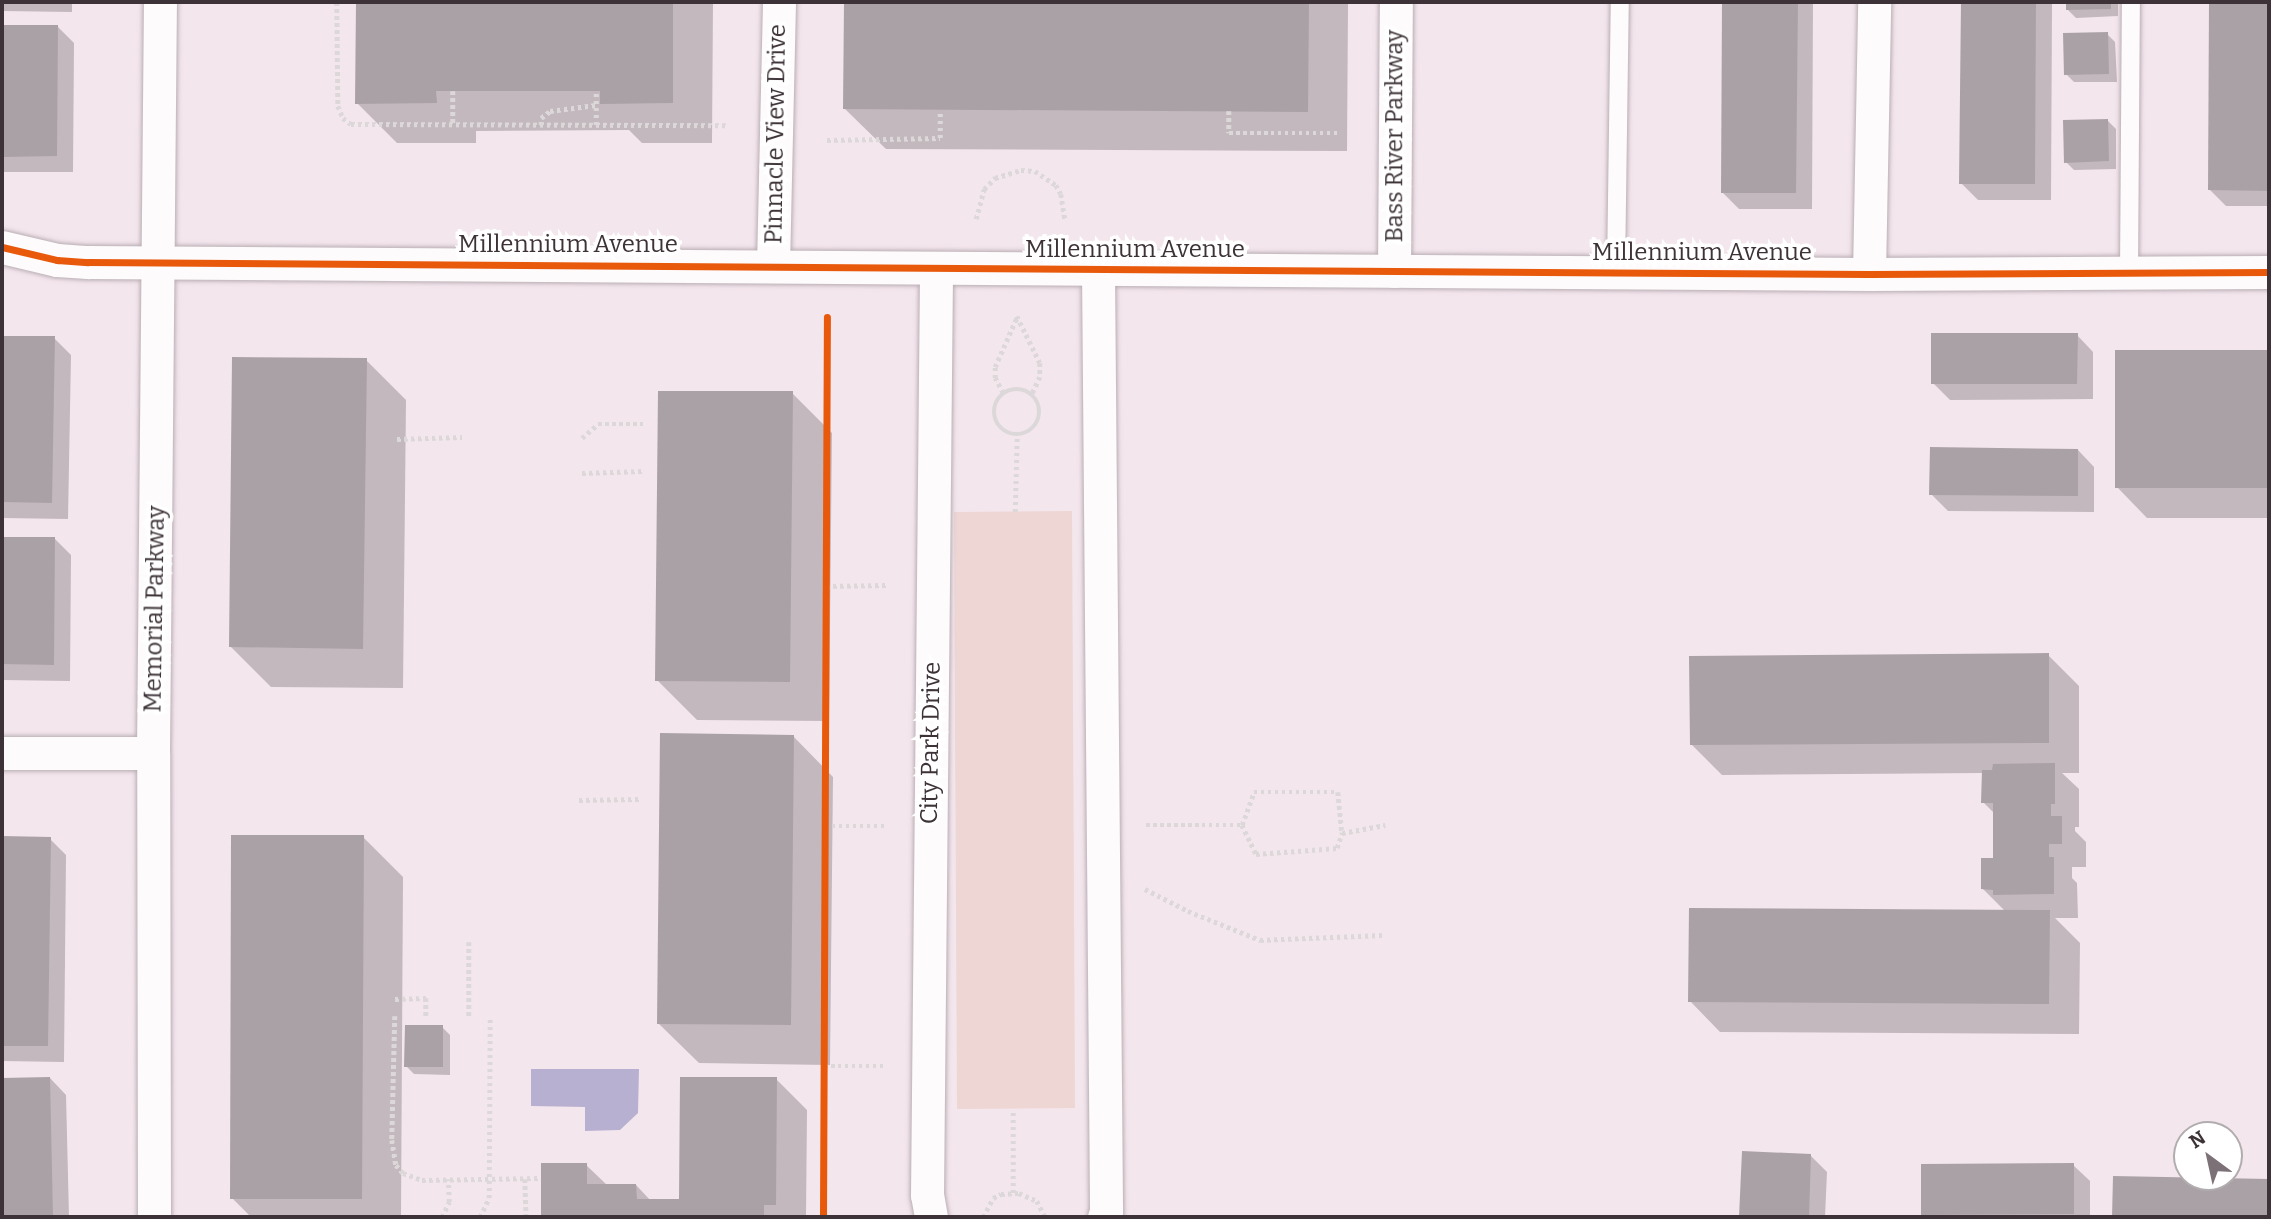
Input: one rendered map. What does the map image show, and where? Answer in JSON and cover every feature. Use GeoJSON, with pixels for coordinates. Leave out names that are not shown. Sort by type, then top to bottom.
{"type":"FeatureCollection","features":[{"type":"Feature","properties":{"kind":"street","name":"Memorial Parkway"},"geometry":{"type":"LineString","coordinates":[[153,1217],[153,753],[160,2]]}},
{"type":"Feature","properties":{"kind":"street","name":"Pinnacle View Drive"},"geometry":{"type":"LineString","coordinates":[[773,266],[779,2]]}},
{"type":"Feature","properties":{"kind":"street","name":"Bass River Parkway"},"geometry":{"type":"LineString","coordinates":[[1394,271],[1396,2]]}},
{"type":"Feature","properties":{"kind":"street"},"geometry":{"type":"LineString","coordinates":[[1869,274],[1874,2]]}},
{"type":"Feature","properties":{"kind":"street","name":"Millennium Avenue"},"geometry":{"type":"LineString","coordinates":[[2,247],[57,260],[1869,274],[2269,272]]}},
{"type":"Feature","properties":{"kind":"street","name":"City Park Drive"},"geometry":{"type":"LineString","coordinates":[[931,1217],[927,1195],[936,268]]}},
{"type":"Feature","properties":{"kind":"street"},"geometry":{"type":"LineString","coordinates":[[1098,269],[1104,1217]]}},
{"type":"Feature","properties":{"kind":"street"},"geometry":{"type":"LineString","coordinates":[[2,753],[153,753]]}},
{"type":"Feature","properties":{"kind":"lane"},"geometry":{"type":"LineString","coordinates":[[1616,272],[1620,2]]}},
{"type":"Feature","properties":{"kind":"lane"},"geometry":{"type":"LineString","coordinates":[[2129,273],[2131,2]]}},
{"type":"Feature","properties":{"kind":"path"},"geometry":{"type":"LineString","coordinates":[[337,2],[336,92],[343,118],[351,124],[726,125]]}},
{"type":"Feature","properties":{"kind":"path"},"geometry":{"type":"LineString","coordinates":[[453,91],[453,125]]}},
{"type":"Feature","properties":{"kind":"path"},"geometry":{"type":"LineString","coordinates":[[596,91],[596,125]]}},
{"type":"Feature","properties":{"kind":"path"},"geometry":{"type":"LineString","coordinates":[[541,125],[541,118],[550,111],[596,105]]}},
{"type":"Feature","properties":{"kind":"path"},"geometry":{"type":"LineString","coordinates":[[827,140],[940,138],[940,110]]}},
{"type":"Feature","properties":{"kind":"path"},"geometry":{"type":"LineString","coordinates":[[1229,111],[1229,133],[1337,133]]}},
{"type":"Feature","properties":{"kind":"path"},"geometry":{"type":"LineString","coordinates":[[976,219],[984,189],[995,178],[1021,170],[1035,172],[1056,185],[1061,194],[1065,219]]}},
{"type":"Feature","properties":{"kind":"path"},"geometry":{"type":"LineString","coordinates":[[1003,393],[995,378],[995,367],[1017,316],[1040,363],[1040,377],[1032,394]]}},
{"type":"Feature","properties":{"kind":"path"},"geometry":{"type":"LineString","coordinates":[[1018,389],[1032,394],[1040,407],[1039,421],[1029,432],[1017,436],[1002,430],[995,419],[995,405],[1003,393],[1018,389]]}},
{"type":"Feature","properties":{"kind":"path"},"geometry":{"type":"LineString","coordinates":[[582,438],[598,424],[643,424]]}},
{"type":"Feature","properties":{"kind":"path"},"geometry":{"type":"LineString","coordinates":[[1015,512],[1017,436]]}},
{"type":"Feature","properties":{"kind":"path"},"geometry":{"type":"LineString","coordinates":[[397,439],[462,437]]}},
{"type":"Feature","properties":{"kind":"path"},"geometry":{"type":"LineString","coordinates":[[582,473],[643,471]]}},
{"type":"Feature","properties":{"kind":"path"},"geometry":{"type":"LineString","coordinates":[[826,572],[826,599]]}},
{"type":"Feature","properties":{"kind":"path"},"geometry":{"type":"LineString","coordinates":[[826,586],[887,585]]}},
{"type":"Feature","properties":{"kind":"path"},"geometry":{"type":"LineString","coordinates":[[1254,792],[1338,792],[1342,832],[1337,848],[1256,854],[1242,825],[1254,792]]}},
{"type":"Feature","properties":{"kind":"path"},"geometry":{"type":"LineString","coordinates":[[579,800],[639,799]]}},
{"type":"Feature","properties":{"kind":"path"},"geometry":{"type":"LineString","coordinates":[[825,813],[825,839]]}},
{"type":"Feature","properties":{"kind":"path"},"geometry":{"type":"LineString","coordinates":[[1146,825],[1242,825]]}},
{"type":"Feature","properties":{"kind":"path"},"geometry":{"type":"LineString","coordinates":[[1342,832],[1385,825]]}},
{"type":"Feature","properties":{"kind":"path"},"geometry":{"type":"LineString","coordinates":[[825,826],[886,826]]}},
{"type":"Feature","properties":{"kind":"path"},"geometry":{"type":"LineString","coordinates":[[1145,889],[1188,911],[1260,940],[1383,935]]}},
{"type":"Feature","properties":{"kind":"path"},"geometry":{"type":"LineString","coordinates":[[469,942],[469,1016]]}},
{"type":"Feature","properties":{"kind":"path"},"geometry":{"type":"LineString","coordinates":[[395,999],[426,998],[426,1016]]}},
{"type":"Feature","properties":{"kind":"path"},"geometry":{"type":"LineString","coordinates":[[395,1016],[392,1140],[396,1165],[411,1177],[448,1180],[541,1178]]}},
{"type":"Feature","properties":{"kind":"path"},"geometry":{"type":"LineString","coordinates":[[480,1217],[487,1207],[489,1179],[490,1016]]}},
{"type":"Feature","properties":{"kind":"path"},"geometry":{"type":"LineString","coordinates":[[824,1053],[824,1080]]}},
{"type":"Feature","properties":{"kind":"path"},"geometry":{"type":"LineString","coordinates":[[824,1066],[885,1066]]}},
{"type":"Feature","properties":{"kind":"path"},"geometry":{"type":"LineString","coordinates":[[1013,1109],[1013,1193]]}},
{"type":"Feature","properties":{"kind":"path"},"geometry":{"type":"LineString","coordinates":[[525,1179],[526,1217]]}},
{"type":"Feature","properties":{"kind":"path"},"geometry":{"type":"LineString","coordinates":[[442,1217],[449,1202],[448,1180]]}},
{"type":"Feature","properties":{"kind":"path"},"geometry":{"type":"LineString","coordinates":[[983,1217],[993,1198],[1013,1193],[1027,1195],[1037,1201],[1045,1217]]}},
{"type":"Feature","properties":{"kind":"shaded area"},"geometry":{"type":"Polygon","coordinates":[[[1072,511],[1075,1108],[957,1109],[954,512],[1072,511]]]}},
{"type":"Feature","properties":{"kind":"shaded area"},"geometry":{"type":"Polygon","coordinates":[[[531,1069],[639,1069],[638,1113],[620,1130],[585,1131],[585,1107],[531,1106],[531,1069]]]}},
{"type":"Feature","properties":{"kind":"building"},"geometry":{"type":"Polygon","coordinates":[[[356,2],[673,2],[673,103],[600,104],[600,91],[436,91],[437,103],[355,104],[356,2]]]}},
{"type":"Feature","properties":{"kind":"building"},"geometry":{"type":"Polygon","coordinates":[[[844,2],[1309,2],[1308,112],[843,109],[844,2]]]}},
{"type":"Feature","properties":{"kind":"building"},"geometry":{"type":"Polygon","coordinates":[[[1722,2],[1798,2],[1796,193],[1721,193],[1722,2]]]}},
{"type":"Feature","properties":{"kind":"building"},"geometry":{"type":"Polygon","coordinates":[[[1961,2],[2036,2],[2035,184],[1959,184],[1961,2]]]}},
{"type":"Feature","properties":{"kind":"building"},"geometry":{"type":"Polygon","coordinates":[[[2066,2],[2111,2],[2111,9],[2066,10],[2066,2]]]}},
{"type":"Feature","properties":{"kind":"building"},"geometry":{"type":"Polygon","coordinates":[[[2209,2],[2269,2],[2269,191],[2208,190],[2209,2]]]}},
{"type":"Feature","properties":{"kind":"building"},"geometry":{"type":"Polygon","coordinates":[[[2,25],[58,25],[57,156],[2,157],[2,25]]]}},
{"type":"Feature","properties":{"kind":"building"},"geometry":{"type":"Polygon","coordinates":[[[2108,32],[2109,74],[2064,75],[2063,33],[2108,32]]]}},
{"type":"Feature","properties":{"kind":"building"},"geometry":{"type":"Polygon","coordinates":[[[2108,119],[2109,161],[2064,163],[2063,120],[2108,119]]]}},
{"type":"Feature","properties":{"kind":"building"},"geometry":{"type":"Polygon","coordinates":[[[1931,333],[2078,333],[2077,384],[1931,384],[1931,333]]]}},
{"type":"Feature","properties":{"kind":"building"},"geometry":{"type":"Polygon","coordinates":[[[2,336],[55,336],[52,503],[2,502],[2,336]]]}},
{"type":"Feature","properties":{"kind":"building"},"geometry":{"type":"Polygon","coordinates":[[[2115,350],[2269,350],[2269,488],[2115,488],[2115,350]]]}},
{"type":"Feature","properties":{"kind":"building"},"geometry":{"type":"Polygon","coordinates":[[[232,357],[367,358],[363,649],[229,647],[232,357]]]}},
{"type":"Feature","properties":{"kind":"building"},"geometry":{"type":"Polygon","coordinates":[[[658,391],[793,391],[790,682],[655,681],[658,391]]]}},
{"type":"Feature","properties":{"kind":"building"},"geometry":{"type":"Polygon","coordinates":[[[1930,447],[2078,449],[2078,496],[1929,495],[1930,447]]]}},
{"type":"Feature","properties":{"kind":"building"},"geometry":{"type":"Polygon","coordinates":[[[2,537],[55,537],[54,665],[2,664],[2,537]]]}},
{"type":"Feature","properties":{"kind":"building"},"geometry":{"type":"Polygon","coordinates":[[[2049,653],[2049,743],[1690,745],[1689,656],[2049,653]]]}},
{"type":"Feature","properties":{"kind":"building"},"geometry":{"type":"Polygon","coordinates":[[[660,733],[794,735],[791,1025],[657,1024],[660,733]]]}},
{"type":"Feature","properties":{"kind":"building"},"geometry":{"type":"Polygon","coordinates":[[[2055,763],[2055,804],[2051,804],[2051,816],[2062,816],[2062,844],[2049,844],[2049,857],[2054,857],[2054,894],[1993,895],[1993,890],[1981,889],[1981,858],[1993,858],[1993,803],[1981,803],[1982,770],[1992,770],[1993,764],[2055,763]]]}},
{"type":"Feature","properties":{"kind":"building"},"geometry":{"type":"Polygon","coordinates":[[[231,835],[364,835],[362,1199],[230,1199],[231,835]]]}},
{"type":"Feature","properties":{"kind":"building"},"geometry":{"type":"Polygon","coordinates":[[[2,836],[51,837],[48,1046],[2,1046],[2,836]]]}},
{"type":"Feature","properties":{"kind":"building"},"geometry":{"type":"Polygon","coordinates":[[[1689,908],[2050,910],[2049,1004],[1688,1002],[1689,908]]]}},
{"type":"Feature","properties":{"kind":"building"},"geometry":{"type":"Polygon","coordinates":[[[405,1025],[443,1025],[443,1067],[404,1067],[405,1025]]]}},
{"type":"Feature","properties":{"kind":"building"},"geometry":{"type":"Polygon","coordinates":[[[50,1077],[53,1217],[2,1217],[2,1078],[50,1077]]]}},
{"type":"Feature","properties":{"kind":"building"},"geometry":{"type":"Polygon","coordinates":[[[680,1077],[777,1077],[776,1205],[764,1205],[764,1217],[541,1217],[541,1163],[587,1163],[587,1184],[636,1184],[637,1199],[679,1199],[680,1077]]]}},
{"type":"Feature","properties":{"kind":"building"},"geometry":{"type":"Polygon","coordinates":[[[1742,1151],[1811,1154],[1809,1217],[1739,1217],[1742,1151]]]}},
{"type":"Feature","properties":{"kind":"building"},"geometry":{"type":"Polygon","coordinates":[[[2074,1163],[2074,1214],[1921,1215],[1921,1164],[2074,1163]]]}},
{"type":"Feature","properties":{"kind":"building"},"geometry":{"type":"Polygon","coordinates":[[[2113,1176],[2173,1177],[2173,1191],[2243,1191],[2243,1178],[2269,1179],[2269,1217],[2112,1217],[2113,1176]]]}},
{"type":"Feature","properties":{"kind":"cycle path"},"geometry":{"type":"LineString","coordinates":[[2,247],[57,260],[88,262],[1869,274],[2269,272]]}},
{"type":"Feature","properties":{"kind":"cycle path"},"geometry":{"type":"LineString","coordinates":[[823,1217],[827,317]]}}]}
